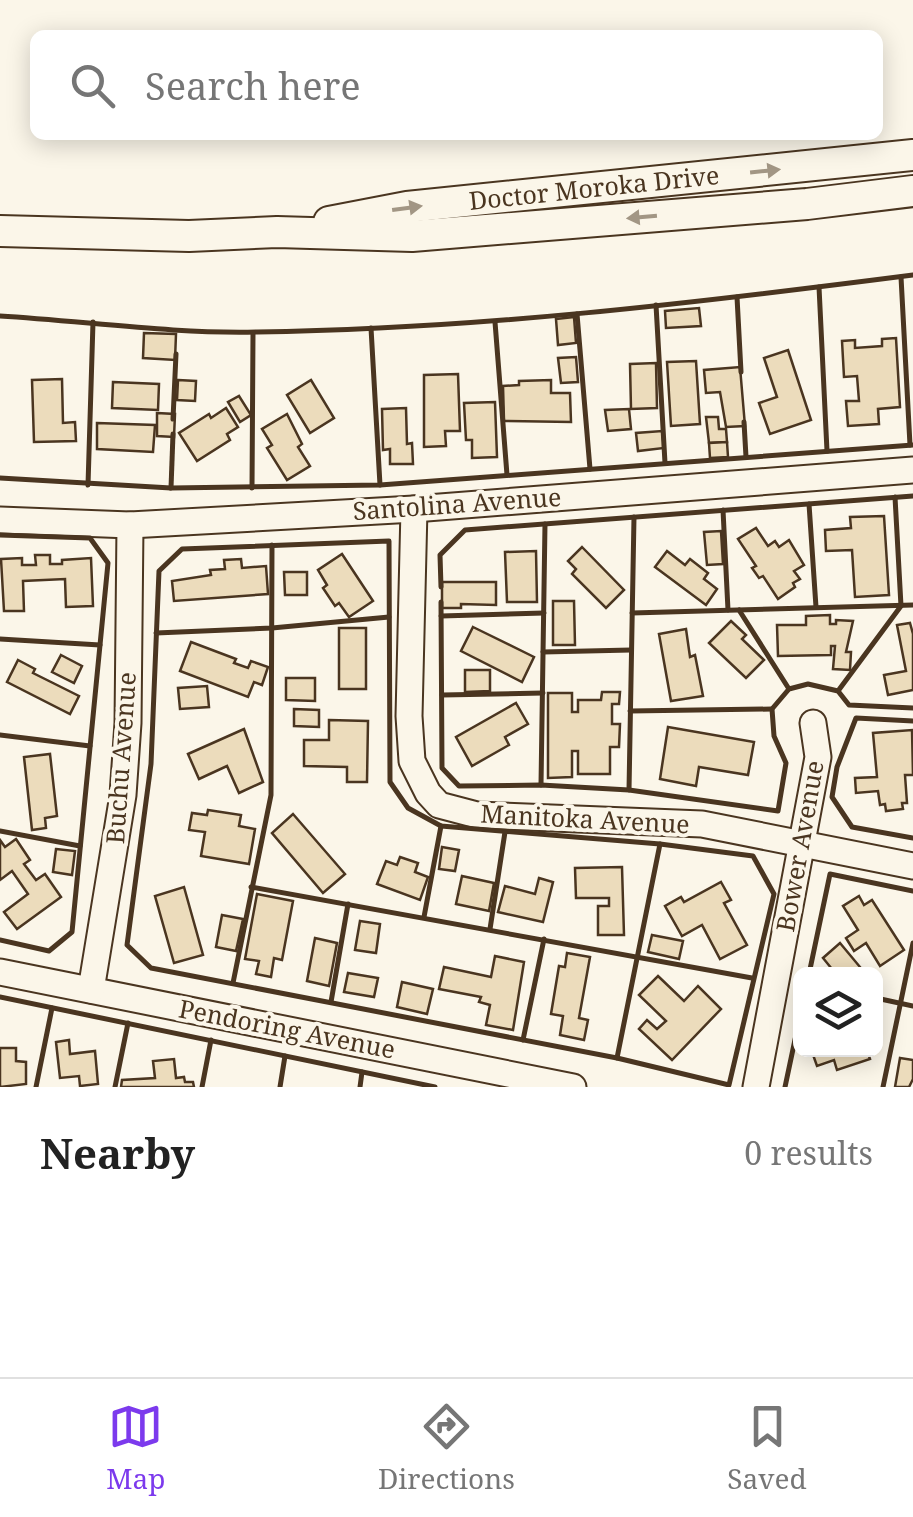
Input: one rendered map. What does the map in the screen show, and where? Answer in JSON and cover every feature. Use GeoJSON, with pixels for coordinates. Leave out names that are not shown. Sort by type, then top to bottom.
{"type":"FeatureCollection","features":[{"type":"Feature","properties":{"kind":"main road","name":"Doctor Moroka Drive"},"geometry":{"type":"LineString","coordinates":[[277,232],[406,207],[913,155]]}},
{"type":"Feature","properties":{"kind":"main road","name":"Doctor Moroka Drive"},"geometry":{"type":"LineString","coordinates":[[0,231],[412,236],[807,204],[913,191]]}},
{"type":"Feature","properties":{"kind":"street","name":"Santolina Avenue"},"geometry":{"type":"LineString","coordinates":[[0,520],[130,525],[414,509],[913,470]]}},
{"type":"Feature","properties":{"kind":"street","name":"Manitoka Avenue"},"geometry":{"type":"LineString","coordinates":[[414,509],[412,762],[439,805],[462,814],[702,824],[913,866]]}},
{"type":"Feature","properties":{"kind":"street","name":"Buchu Avenue"},"geometry":{"type":"LineString","coordinates":[[91,990],[123,795],[128,723],[130,525]]}},
{"type":"Feature","properties":{"kind":"street","name":"Bower Avenue"},"geometry":{"type":"LineString","coordinates":[[756,1087],[818,757],[812,722]]}},
{"type":"Feature","properties":{"kind":"street","name":"Pendoring Avenue"},"geometry":{"type":"LineString","coordinates":[[0,972],[573,1087]]}},
{"type":"Feature","properties":{"kind":"building"},"geometry":{"type":"Polygon","coordinates":[[[699,308],[701,326],[666,328],[665,311],[699,308]]]}},
{"type":"Feature","properties":{"kind":"building"},"geometry":{"type":"Polygon","coordinates":[[[574,317],[576,343],[558,345],[556,319],[574,317]]]}},
{"type":"Feature","properties":{"kind":"building"},"geometry":{"type":"Polygon","coordinates":[[[144,333],[176,334],[175,360],[143,358],[144,333]]]}},
{"type":"Feature","properties":{"kind":"building"},"geometry":{"type":"Polygon","coordinates":[[[896,338],[900,407],[878,409],[879,424],[848,426],[846,401],[859,401],[857,376],[844,377],[842,341],[855,340],[855,348],[882,346],[882,339],[896,338]]]}},
{"type":"Feature","properties":{"kind":"building"},"geometry":{"type":"Polygon","coordinates":[[[788,350],[811,420],[770,434],[759,403],[777,397],[764,358],[788,350]]]}},
{"type":"Feature","properties":{"kind":"building"},"geometry":{"type":"Polygon","coordinates":[[[576,357],[578,382],[561,383],[558,358],[576,357]]]}},
{"type":"Feature","properties":{"kind":"building"},"geometry":{"type":"Polygon","coordinates":[[[696,361],[700,424],[671,426],[667,362],[696,361]]]}},
{"type":"Feature","properties":{"kind":"building"},"geometry":{"type":"Polygon","coordinates":[[[656,363],[657,408],[631,409],[630,364],[656,363]]]}},
{"type":"Feature","properties":{"kind":"building"},"geometry":{"type":"Polygon","coordinates":[[[740,367],[745,426],[726,427],[720,392],[706,393],[704,370],[740,367]]]}},
{"type":"Feature","properties":{"kind":"building"},"geometry":{"type":"Polygon","coordinates":[[[458,374],[460,431],[445,431],[446,446],[424,447],[424,375],[458,374]]]}},
{"type":"Feature","properties":{"kind":"building"},"geometry":{"type":"Polygon","coordinates":[[[62,379],[63,423],[75,422],[76,441],[34,442],[32,380],[62,379]]]}},
{"type":"Feature","properties":{"kind":"building"},"geometry":{"type":"Polygon","coordinates":[[[178,380],[196,381],[195,401],[177,400],[178,380]]]}},
{"type":"Feature","properties":{"kind":"building"},"geometry":{"type":"Polygon","coordinates":[[[311,380],[334,418],[310,433],[287,395],[311,380]]]}},
{"type":"Feature","properties":{"kind":"building"},"geometry":{"type":"Polygon","coordinates":[[[551,380],[551,393],[570,393],[571,422],[504,421],[503,386],[551,380]]]}},
{"type":"Feature","properties":{"kind":"building"},"geometry":{"type":"Polygon","coordinates":[[[113,382],[159,384],[158,410],[112,408],[113,382]]]}},
{"type":"Feature","properties":{"kind":"building"},"geometry":{"type":"Polygon","coordinates":[[[239,396],[251,415],[240,422],[228,402],[239,396]]]}},
{"type":"Feature","properties":{"kind":"building"},"geometry":{"type":"Polygon","coordinates":[[[495,402],[497,457],[472,458],[472,440],[466,440],[464,403],[495,402]]]}},
{"type":"Feature","properties":{"kind":"building"},"geometry":{"type":"Polygon","coordinates":[[[226,408],[238,427],[227,434],[230,440],[197,461],[179,433],[226,408]]]}},
{"type":"Feature","properties":{"kind":"building"},"geometry":{"type":"Polygon","coordinates":[[[406,408],[407,444],[412,443],[413,464],[390,464],[390,449],[383,450],[382,409],[406,408]]]}},
{"type":"Feature","properties":{"kind":"building"},"geometry":{"type":"Polygon","coordinates":[[[629,409],[631,429],[608,431],[605,410],[629,409]]]}},
{"type":"Feature","properties":{"kind":"building"},"geometry":{"type":"Polygon","coordinates":[[[157,413],[175,414],[174,437],[157,436],[157,413]]]}},
{"type":"Feature","properties":{"kind":"building"},"geometry":{"type":"Polygon","coordinates":[[[287,414],[302,444],[298,447],[310,466],[287,480],[267,448],[272,445],[262,429],[287,414]]]}},
{"type":"Feature","properties":{"kind":"building"},"geometry":{"type":"Polygon","coordinates":[[[706,417],[718,417],[719,429],[726,429],[727,442],[709,443],[706,417]]]}},
{"type":"Feature","properties":{"kind":"building"},"geometry":{"type":"Polygon","coordinates":[[[97,423],[155,425],[153,452],[97,449],[97,423]]]}},
{"type":"Feature","properties":{"kind":"building"},"geometry":{"type":"Polygon","coordinates":[[[662,431],[664,448],[638,451],[636,433],[662,431]]]}},
{"type":"Feature","properties":{"kind":"building"},"geometry":{"type":"Polygon","coordinates":[[[727,442],[728,457],[710,458],[709,443],[727,442]]]}},
{"type":"Feature","properties":{"kind":"building"},"geometry":{"type":"Polygon","coordinates":[[[884,516],[889,595],[855,597],[852,550],[826,551],[825,530],[851,528],[850,517],[884,516]]]}},
{"type":"Feature","properties":{"kind":"building"},"geometry":{"type":"Polygon","coordinates":[[[756,528],[768,546],[775,541],[779,547],[789,540],[804,565],[794,571],[800,579],[793,583],[795,587],[778,599],[763,576],[759,578],[752,568],[756,566],[738,539],[756,528]]]}},
{"type":"Feature","properties":{"kind":"building"},"geometry":{"type":"Polygon","coordinates":[[[721,531],[723,564],[707,565],[704,532],[721,531]]]}},
{"type":"Feature","properties":{"kind":"building"},"geometry":{"type":"Polygon","coordinates":[[[582,547],[624,590],[606,608],[572,574],[576,569],[568,561],[582,547]]]}},
{"type":"Feature","properties":{"kind":"building"},"geometry":{"type":"Polygon","coordinates":[[[536,551],[537,602],[507,602],[505,552],[536,551]]]}},
{"type":"Feature","properties":{"kind":"building"},"geometry":{"type":"Polygon","coordinates":[[[667,551],[685,565],[690,559],[708,573],[704,579],[717,589],[706,605],[655,567],[667,551]]]}},
{"type":"Feature","properties":{"kind":"building"},"geometry":{"type":"Polygon","coordinates":[[[342,554],[373,601],[349,617],[339,603],[335,606],[323,588],[327,585],[318,570],[342,554]]]}},
{"type":"Feature","properties":{"kind":"building"},"geometry":{"type":"Polygon","coordinates":[[[35,555],[50,555],[50,564],[91,558],[93,606],[66,607],[65,579],[23,581],[24,611],[4,611],[1,559],[22,558],[22,565],[36,565],[35,555]]]}},
{"type":"Feature","properties":{"kind":"building"},"geometry":{"type":"Polygon","coordinates":[[[241,559],[242,568],[266,566],[268,594],[174,601],[172,581],[211,575],[210,570],[225,569],[224,560],[241,559]]]}},
{"type":"Feature","properties":{"kind":"building"},"geometry":{"type":"Polygon","coordinates":[[[284,572],[307,572],[307,595],[285,595],[284,572]]]}},
{"type":"Feature","properties":{"kind":"building"},"geometry":{"type":"Polygon","coordinates":[[[442,582],[496,582],[496,605],[442,608],[442,582]]]}},
{"type":"Feature","properties":{"kind":"building"},"geometry":{"type":"Polygon","coordinates":[[[553,601],[574,601],[575,645],[553,645],[553,601]]]}},
{"type":"Feature","properties":{"kind":"building"},"geometry":{"type":"Polygon","coordinates":[[[830,615],[830,624],[836,624],[836,620],[853,621],[846,652],[851,652],[850,670],[833,669],[835,646],[831,646],[831,655],[778,656],[777,625],[806,625],[806,616],[830,615]]]}},
{"type":"Feature","properties":{"kind":"building"},"geometry":{"type":"Polygon","coordinates":[[[731,621],[746,635],[742,639],[764,660],[746,678],[709,643],[731,621]]]}},
{"type":"Feature","properties":{"kind":"building"},"geometry":{"type":"Polygon","coordinates":[[[910,623],[913,690],[888,695],[884,675],[906,671],[897,625],[910,623]]]}},
{"type":"Feature","properties":{"kind":"building"},"geometry":{"type":"Polygon","coordinates":[[[473,627],[534,657],[522,682],[461,651],[473,627]]]}},
{"type":"Feature","properties":{"kind":"building"},"geometry":{"type":"Polygon","coordinates":[[[339,628],[366,628],[366,689],[339,689],[339,628]]]}},
{"type":"Feature","properties":{"kind":"building"},"geometry":{"type":"Polygon","coordinates":[[[686,629],[690,657],[695,655],[703,696],[671,701],[659,634],[686,629]]]}},
{"type":"Feature","properties":{"kind":"building"},"geometry":{"type":"Polygon","coordinates":[[[191,642],[236,659],[234,663],[248,668],[251,661],[268,667],[262,685],[254,682],[248,697],[180,671],[191,642]]]}},
{"type":"Feature","properties":{"kind":"building"},"geometry":{"type":"Polygon","coordinates":[[[61,655],[82,666],[74,683],[52,672],[61,655]]]}},
{"type":"Feature","properties":{"kind":"building"},"geometry":{"type":"Polygon","coordinates":[[[18,660],[35,669],[33,673],[79,696],[70,714],[7,682],[18,660]]]}},
{"type":"Feature","properties":{"kind":"building"},"geometry":{"type":"Polygon","coordinates":[[[465,670],[490,670],[490,691],[465,692],[465,670]]]}},
{"type":"Feature","properties":{"kind":"building"},"geometry":{"type":"Polygon","coordinates":[[[286,678],[315,678],[315,701],[286,700],[286,678]]]}},
{"type":"Feature","properties":{"kind":"building"},"geometry":{"type":"Polygon","coordinates":[[[207,686],[209,707],[180,709],[178,688],[207,686]]]}},
{"type":"Feature","properties":{"kind":"building"},"geometry":{"type":"Polygon","coordinates":[[[602,692],[620,692],[619,704],[612,704],[612,724],[620,724],[619,747],[610,747],[610,774],[578,774],[578,751],[572,751],[572,777],[548,778],[548,693],[572,693],[572,712],[578,712],[578,700],[601,700],[602,692]]]}},
{"type":"Feature","properties":{"kind":"building"},"geometry":{"type":"Polygon","coordinates":[[[516,703],[528,724],[505,737],[509,745],[472,766],[456,737],[516,703]]]}},
{"type":"Feature","properties":{"kind":"building"},"geometry":{"type":"Polygon","coordinates":[[[294,709],[319,710],[319,727],[294,726],[294,709]]]}},
{"type":"Feature","properties":{"kind":"building"},"geometry":{"type":"Polygon","coordinates":[[[329,720],[368,721],[367,782],[347,782],[347,767],[304,766],[304,740],[329,740],[329,720]]]}},
{"type":"Feature","properties":{"kind":"building"},"geometry":{"type":"Polygon","coordinates":[[[668,727],[754,742],[748,775],[699,767],[696,786],[660,779],[668,727]]]}},
{"type":"Feature","properties":{"kind":"building"},"geometry":{"type":"Polygon","coordinates":[[[244,729],[263,782],[239,793],[227,766],[199,779],[188,754],[244,729]]]}},
{"type":"Feature","properties":{"kind":"building"},"geometry":{"type":"Polygon","coordinates":[[[912,730],[913,775],[905,775],[907,803],[902,803],[903,809],[886,811],[885,804],[880,805],[878,791],[856,793],[855,778],[877,777],[873,733],[912,730]]]}},
{"type":"Feature","properties":{"kind":"building"},"geometry":{"type":"Polygon","coordinates":[[[50,754],[57,816],[45,818],[46,828],[32,830],[24,757],[50,754]]]}},
{"type":"Feature","properties":{"kind":"building"},"geometry":{"type":"Polygon","coordinates":[[[208,810],[241,815],[239,826],[255,829],[249,864],[201,856],[205,832],[189,830],[192,813],[207,815],[208,810]]]}},
{"type":"Feature","properties":{"kind":"building"},"geometry":{"type":"Polygon","coordinates":[[[293,814],[345,874],[323,893],[272,833],[293,814]]]}},
{"type":"Feature","properties":{"kind":"building"},"geometry":{"type":"Polygon","coordinates":[[[16,839],[30,860],[24,864],[36,880],[45,874],[61,897],[17,929],[4,912],[28,894],[12,871],[0,880],[0,840],[5,847],[16,839]]]}},
{"type":"Feature","properties":{"kind":"building"},"geometry":{"type":"Polygon","coordinates":[[[442,847],[459,850],[455,871],[439,869],[442,847]]]}},
{"type":"Feature","properties":{"kind":"building"},"geometry":{"type":"Polygon","coordinates":[[[56,849],[75,851],[72,875],[53,872],[56,849]]]}},
{"type":"Feature","properties":{"kind":"building"},"geometry":{"type":"Polygon","coordinates":[[[400,857],[418,863],[415,872],[428,877],[420,900],[377,884],[386,861],[397,865],[400,857]]]}},
{"type":"Feature","properties":{"kind":"building"},"geometry":{"type":"Polygon","coordinates":[[[622,867],[624,935],[598,935],[598,906],[609,906],[609,898],[576,898],[575,868],[622,867]]]}},
{"type":"Feature","properties":{"kind":"building"},"geometry":{"type":"Polygon","coordinates":[[[462,876],[494,883],[489,911],[456,904],[462,876]]]}},
{"type":"Feature","properties":{"kind":"building"},"geometry":{"type":"Polygon","coordinates":[[[539,878],[553,882],[543,922],[498,912],[505,886],[535,894],[539,878]]]}},
{"type":"Feature","properties":{"kind":"building"},"geometry":{"type":"Polygon","coordinates":[[[721,882],[731,900],[724,903],[747,945],[720,959],[702,925],[682,936],[665,906],[681,897],[684,902],[721,882]]]}},
{"type":"Feature","properties":{"kind":"building"},"geometry":{"type":"Polygon","coordinates":[[[184,887],[203,955],[174,963],[155,896],[184,887]]]}},
{"type":"Feature","properties":{"kind":"building"},"geometry":{"type":"Polygon","coordinates":[[[257,894],[293,901],[282,960],[274,958],[271,977],[256,974],[259,961],[245,959],[257,894]]]}},
{"type":"Feature","properties":{"kind":"building"},"geometry":{"type":"Polygon","coordinates":[[[859,896],[864,905],[872,900],[904,950],[880,966],[866,943],[854,951],[846,938],[858,930],[843,906],[859,896]]]}},
{"type":"Feature","properties":{"kind":"building"},"geometry":{"type":"Polygon","coordinates":[[[222,915],[243,919],[236,951],[216,947],[222,915]]]}},
{"type":"Feature","properties":{"kind":"building"},"geometry":{"type":"Polygon","coordinates":[[[360,921],[380,924],[376,953],[355,950],[360,921]]]}},
{"type":"Feature","properties":{"kind":"building"},"geometry":{"type":"Polygon","coordinates":[[[652,935],[683,941],[679,959],[648,952],[652,935]]]}},
{"type":"Feature","properties":{"kind":"building"},"geometry":{"type":"Polygon","coordinates":[[[315,938],[337,943],[329,986],[307,981],[315,938]]]}},
{"type":"Feature","properties":{"kind":"building"},"geometry":{"type":"Polygon","coordinates":[[[840,943],[860,967],[830,967],[823,958],[840,943]]]}},
{"type":"Feature","properties":{"kind":"building"},"geometry":{"type":"Polygon","coordinates":[[[567,953],[590,957],[579,1018],[588,1020],[584,1040],[560,1035],[563,1016],[551,1014],[559,966],[565,967],[567,953]]]}},
{"type":"Feature","properties":{"kind":"building"},"geometry":{"type":"Polygon","coordinates":[[[495,956],[524,962],[513,1030],[486,1025],[490,1005],[479,1002],[481,997],[439,989],[444,967],[491,977],[495,956]]]}},
{"type":"Feature","properties":{"kind":"building"},"geometry":{"type":"Polygon","coordinates":[[[348,973],[378,978],[374,997],[344,992],[348,973]]]}},
{"type":"Feature","properties":{"kind":"building"},"geometry":{"type":"Polygon","coordinates":[[[658,976],[684,1001],[698,986],[721,1009],[672,1060],[639,1029],[647,1020],[657,1029],[666,1021],[639,995],[658,976]]]}},
{"type":"Feature","properties":{"kind":"building"},"geometry":{"type":"Polygon","coordinates":[[[402,982],[433,989],[427,1014],[397,1007],[402,982]]]}},
{"type":"Feature","properties":{"kind":"building"},"geometry":{"type":"Polygon","coordinates":[[[69,1040],[70,1054],[95,1051],[98,1084],[80,1086],[79,1076],[60,1078],[56,1042],[69,1040]]]}},
{"type":"Feature","properties":{"kind":"building"},"geometry":{"type":"Polygon","coordinates":[[[0,1048],[16,1048],[16,1061],[26,1062],[26,1084],[0,1087],[0,1048]]]}},
{"type":"Feature","properties":{"kind":"building"},"geometry":{"type":"Polygon","coordinates":[[[814,1057],[870,1059],[837,1070],[834,1060],[817,1066],[814,1057]]]}},
{"type":"Feature","properties":{"kind":"building"},"geometry":{"type":"Polygon","coordinates":[[[900,1058],[913,1060],[909,1087],[895,1087],[900,1058]]]}},
{"type":"Feature","properties":{"kind":"building"},"geometry":{"type":"Polygon","coordinates":[[[174,1059],[176,1078],[184,1077],[194,1087],[121,1087],[122,1080],[155,1078],[153,1061],[174,1059]]]}},
{"type":"Feature","properties":{"kind":"wall"},"geometry":{"type":"LineString","coordinates":[[0,316],[193,331],[339,330],[586,313],[913,275]]}},
{"type":"Feature","properties":{"kind":"wall"},"geometry":{"type":"LineString","coordinates":[[901,277],[910,445]]}},
{"type":"Feature","properties":{"kind":"wall"},"geometry":{"type":"LineString","coordinates":[[819,287],[827,451]]}},
{"type":"Feature","properties":{"kind":"wall"},"geometry":{"type":"LineString","coordinates":[[737,297],[741,372]]}},
{"type":"Feature","properties":{"kind":"wall"},"geometry":{"type":"LineString","coordinates":[[656,305],[665,463]]}},
{"type":"Feature","properties":{"kind":"wall"},"geometry":{"type":"LineString","coordinates":[[577,314],[590,469]]}},
{"type":"Feature","properties":{"kind":"wall"},"geometry":{"type":"LineString","coordinates":[[88,485],[93,322]]}},
{"type":"Feature","properties":{"kind":"wall"},"geometry":{"type":"LineString","coordinates":[[495,322],[507,475]]}},
{"type":"Feature","properties":{"kind":"wall"},"geometry":{"type":"LineString","coordinates":[[371,328],[380,485]]}},
{"type":"Feature","properties":{"kind":"wall"},"geometry":{"type":"LineString","coordinates":[[252,488],[253,333]]}},
{"type":"Feature","properties":{"kind":"wall"},"geometry":{"type":"LineString","coordinates":[[173,419],[176,354]]}},
{"type":"Feature","properties":{"kind":"wall"},"geometry":{"type":"LineString","coordinates":[[744,422],[746,457]]}},
{"type":"Feature","properties":{"kind":"wall"},"geometry":{"type":"LineString","coordinates":[[171,488],[173,434]]}},
{"type":"Feature","properties":{"kind":"wall"},"geometry":{"type":"LineString","coordinates":[[0,478],[171,488],[380,485],[913,445]]}},
{"type":"Feature","properties":{"kind":"wall"},"geometry":{"type":"LineString","coordinates":[[441,587],[440,555],[465,530],[913,496]]}},
{"type":"Feature","properties":{"kind":"wall"},"geometry":{"type":"LineString","coordinates":[[838,691],[901,606],[895,497]]}},
{"type":"Feature","properties":{"kind":"wall"},"geometry":{"type":"LineString","coordinates":[[809,504],[816,607]]}},
{"type":"Feature","properties":{"kind":"wall"},"geometry":{"type":"LineString","coordinates":[[723,510],[728,610]]}},
{"type":"Feature","properties":{"kind":"wall"},"geometry":{"type":"LineString","coordinates":[[629,790],[634,517]]}},
{"type":"Feature","properties":{"kind":"wall"},"geometry":{"type":"LineString","coordinates":[[541,785],[545,524]]}},
{"type":"Feature","properties":{"kind":"wall"},"geometry":{"type":"LineString","coordinates":[[0,535],[90,538],[108,563],[72,932],[49,951],[0,940]]}},
{"type":"Feature","properties":{"kind":"wall"},"geometry":{"type":"LineString","coordinates":[[389,541],[390,782],[408,808],[441,826],[660,844],[753,856],[774,894],[729,1085],[617,1058],[151,968],[127,945],[151,764],[159,571],[182,549],[389,541]]}},
{"type":"Feature","properties":{"kind":"wall"},"geometry":{"type":"LineString","coordinates":[[233,983],[271,795],[272,545]]}},
{"type":"Feature","properties":{"kind":"wall"},"geometry":{"type":"LineString","coordinates":[[441,602],[442,768],[459,786],[629,790],[778,811],[786,763],[774,736],[772,709],[789,689],[808,684],[838,691],[849,705],[913,708]]}},
{"type":"Feature","properties":{"kind":"wall"},"geometry":{"type":"LineString","coordinates":[[632,613],[913,605]]}},
{"type":"Feature","properties":{"kind":"wall"},"geometry":{"type":"LineString","coordinates":[[739,610],[789,689]]}},
{"type":"Feature","properties":{"kind":"wall"},"geometry":{"type":"LineString","coordinates":[[441,616],[544,613]]}},
{"type":"Feature","properties":{"kind":"wall"},"geometry":{"type":"LineString","coordinates":[[156,633],[389,617]]}},
{"type":"Feature","properties":{"kind":"wall"},"geometry":{"type":"LineString","coordinates":[[0,639],[100,645]]}},
{"type":"Feature","properties":{"kind":"wall"},"geometry":{"type":"LineString","coordinates":[[543,652],[631,650]]}},
{"type":"Feature","properties":{"kind":"wall"},"geometry":{"type":"LineString","coordinates":[[442,695],[543,693]]}},
{"type":"Feature","properties":{"kind":"wall"},"geometry":{"type":"LineString","coordinates":[[630,711],[772,709]]}},
{"type":"Feature","properties":{"kind":"wall"},"geometry":{"type":"LineString","coordinates":[[913,721],[856,718],[837,767],[832,797],[852,827],[913,838]]}},
{"type":"Feature","properties":{"kind":"wall"},"geometry":{"type":"LineString","coordinates":[[0,735],[90,746]]}},
{"type":"Feature","properties":{"kind":"wall"},"geometry":{"type":"LineString","coordinates":[[424,917],[441,826]]}},
{"type":"Feature","properties":{"kind":"wall"},"geometry":{"type":"LineString","coordinates":[[0,831],[80,846]]}},
{"type":"Feature","properties":{"kind":"wall"},"geometry":{"type":"LineString","coordinates":[[490,929],[505,832]]}},
{"type":"Feature","properties":{"kind":"wall"},"geometry":{"type":"LineString","coordinates":[[617,1058],[660,844]]}},
{"type":"Feature","properties":{"kind":"wall"},"geometry":{"type":"LineString","coordinates":[[810,967],[830,874],[913,891]]}},
{"type":"Feature","properties":{"kind":"wall"},"geometry":{"type":"LineString","coordinates":[[251,887],[752,978]]}},
{"type":"Feature","properties":{"kind":"wall"},"geometry":{"type":"LineString","coordinates":[[331,1002],[348,904]]}},
{"type":"Feature","properties":{"kind":"wall"},"geometry":{"type":"LineString","coordinates":[[523,1040],[544,939]]}},
{"type":"Feature","properties":{"kind":"wall"},"geometry":{"type":"LineString","coordinates":[[883,1087],[913,943]]}},
{"type":"Feature","properties":{"kind":"wall"},"geometry":{"type":"LineString","coordinates":[[0,997],[435,1087]]}},
{"type":"Feature","properties":{"kind":"wall"},"geometry":{"type":"LineString","coordinates":[[883,1000],[913,1006]]}},
{"type":"Feature","properties":{"kind":"wall"},"geometry":{"type":"LineString","coordinates":[[36,1087],[52,1008]]}},
{"type":"Feature","properties":{"kind":"wall"},"geometry":{"type":"LineString","coordinates":[[115,1087],[128,1023]]}},
{"type":"Feature","properties":{"kind":"wall"},"geometry":{"type":"LineString","coordinates":[[202,1087],[211,1040]]}},
{"type":"Feature","properties":{"kind":"wall"},"geometry":{"type":"LineString","coordinates":[[785,1087],[793,1049]]}},
{"type":"Feature","properties":{"kind":"wall"},"geometry":{"type":"LineString","coordinates":[[280,1087],[285,1056]]}},
{"type":"Feature","properties":{"kind":"wall"},"geometry":{"type":"LineString","coordinates":[[360,1087],[362,1072]]}}]}
